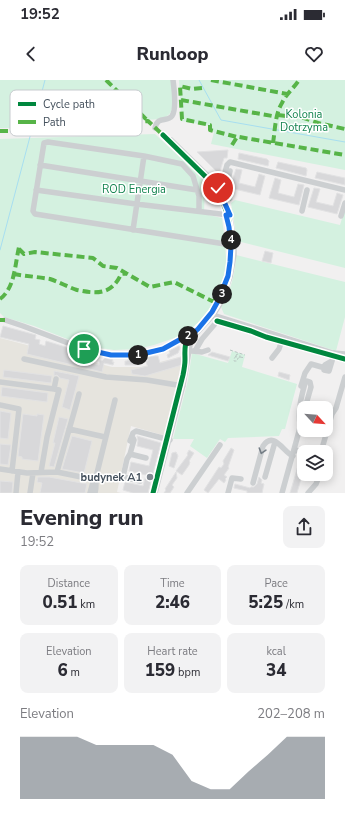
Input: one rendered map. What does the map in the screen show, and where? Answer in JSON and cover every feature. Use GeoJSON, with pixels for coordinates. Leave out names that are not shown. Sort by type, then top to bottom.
{"type":"FeatureCollection","features":[{"type":"Feature","properties":{"kind":"street"},"geometry":{"type":"LineString","coordinates":[[155,128],[156,123],[159,120],[172,117],[175,111],[173,80]]}},
{"type":"Feature","properties":{"kind":"street"},"geometry":{"type":"LineString","coordinates":[[171,140],[214,181],[230,215],[234,242],[232,267],[226,290],[213,315],[189,340]]}},
{"type":"Feature","properties":{"kind":"street"},"geometry":{"type":"LineString","coordinates":[[199,211],[197,190],[192,173],[182,164],[144,156],[46,142],[43,144],[33,211],[35,214],[225,244]]}},
{"type":"Feature","properties":{"kind":"street"},"geometry":{"type":"LineString","coordinates":[[133,230],[144,156]]}},
{"type":"Feature","properties":{"kind":"street"},"geometry":{"type":"LineString","coordinates":[[230,171],[226,188],[223,179],[227,165],[230,162],[345,190]]}},
{"type":"Feature","properties":{"kind":"street"},"geometry":{"type":"LineString","coordinates":[[40,165],[197,190]]}},
{"type":"Feature","properties":{"kind":"street"},"geometry":{"type":"LineString","coordinates":[[36,190],[230,215]]}},
{"type":"Feature","properties":{"kind":"street"},"geometry":{"type":"LineString","coordinates":[[302,211],[307,190]]}},
{"type":"Feature","properties":{"kind":"street"},"geometry":{"type":"LineString","coordinates":[[341,216],[345,202]]}},
{"type":"Feature","properties":{"kind":"street"},"geometry":{"type":"LineString","coordinates":[[213,315],[334,353],[345,354]]}},
{"type":"Feature","properties":{"kind":"street"},"geometry":{"type":"LineString","coordinates":[[5,320],[84,349],[114,356],[140,354],[163,349],[181,339],[189,340]]}},
{"type":"Feature","properties":{"kind":"street"},"geometry":{"type":"LineString","coordinates":[[156,493],[192,351],[214,325]]}},
{"type":"Feature","properties":{"kind":"street"},"geometry":{"type":"LineString","coordinates":[[272,358],[279,349],[283,337]]}},
{"type":"Feature","properties":{"kind":"street"},"geometry":{"type":"LineString","coordinates":[[189,340],[192,351]]}},
{"type":"Feature","properties":{"kind":"street"},"geometry":{"type":"LineString","coordinates":[[192,351],[202,352],[208,350]]}},
{"type":"Feature","properties":{"kind":"street"},"geometry":{"type":"LineString","coordinates":[[300,401],[298,399],[305,373],[311,364],[325,368],[326,364],[332,361],[334,353]]}},
{"type":"Feature","properties":{"kind":"street"},"geometry":{"type":"LineString","coordinates":[[24,359],[106,377],[147,380],[183,386]]}},
{"type":"Feature","properties":{"kind":"street"},"geometry":{"type":"LineString","coordinates":[[323,445],[345,377]]}},
{"type":"Feature","properties":{"kind":"street"},"geometry":{"type":"LineString","coordinates":[[54,389],[56,379]]}},
{"type":"Feature","properties":{"kind":"street"},"geometry":{"type":"LineString","coordinates":[[300,401],[305,383],[307,381],[310,382],[311,387],[307,401]]}},
{"type":"Feature","properties":{"kind":"street"},"geometry":{"type":"LineString","coordinates":[[0,382],[59,390],[47,437],[41,472]]}},
{"type":"Feature","properties":{"kind":"street"},"geometry":{"type":"LineString","coordinates":[[57,472],[79,394]]}},
{"type":"Feature","properties":{"kind":"street"},"geometry":{"type":"LineString","coordinates":[[95,493],[97,483],[96,480],[114,400]]}},
{"type":"Feature","properties":{"kind":"street"},"geometry":{"type":"LineString","coordinates":[[0,406],[18,409],[15,471],[16,493]]}},
{"type":"Feature","properties":{"kind":"street"},"geometry":{"type":"LineString","coordinates":[[69,429],[105,438]]}},
{"type":"Feature","properties":{"kind":"street"},"geometry":{"type":"LineString","coordinates":[[120,484],[134,440],[131,438],[134,431],[170,440]]}},
{"type":"Feature","properties":{"kind":"street"},"geometry":{"type":"LineString","coordinates":[[282,493],[298,437]]}},
{"type":"Feature","properties":{"kind":"street"},"geometry":{"type":"LineString","coordinates":[[253,483],[265,444],[269,442],[276,442],[289,455],[293,456]]}},
{"type":"Feature","properties":{"kind":"street"},"geometry":{"type":"LineString","coordinates":[[256,471],[266,478],[274,443],[276,442]]}},
{"type":"Feature","properties":{"kind":"street"},"geometry":{"type":"LineString","coordinates":[[188,493],[220,444]]}},
{"type":"Feature","properties":{"kind":"street"},"geometry":{"type":"LineString","coordinates":[[130,454],[146,458]]}},
{"type":"Feature","properties":{"kind":"street"},"geometry":{"type":"LineString","coordinates":[[0,469],[33,473],[57,472],[96,480]]}},
{"type":"Feature","properties":{"kind":"street"},"geometry":{"type":"LineString","coordinates":[[30,493],[33,473]]}},
{"type":"Feature","properties":{"kind":"street"},"geometry":{"type":"LineString","coordinates":[[123,477],[140,482]]}},
{"type":"Feature","properties":{"kind":"street"},"geometry":{"type":"LineString","coordinates":[[228,493],[232,478],[240,479]]}},
{"type":"Feature","properties":{"kind":"street"},"geometry":{"type":"LineString","coordinates":[[90,493],[93,482],[96,480]]}},
{"type":"Feature","properties":{"kind":"street"},"geometry":{"type":"LineString","coordinates":[[152,481],[158,483]]}},
{"type":"Feature","properties":{"kind":"street"},"geometry":{"type":"LineString","coordinates":[[308,493],[317,481]]}},
{"type":"Feature","properties":{"kind":"path"},"geometry":{"type":"LineString","coordinates":[[185,360],[184,350],[189,340]]}},
{"type":"Feature","properties":{"kind":"path"},"geometry":{"type":"LineString","coordinates":[[230,350],[246,355]]}},
{"type":"Feature","properties":{"kind":"path"},"geometry":{"type":"LineString","coordinates":[[236,356],[238,354],[239,358]]}},
{"type":"Feature","properties":{"kind":"path"},"geometry":{"type":"LineString","coordinates":[[236,356],[234,361],[237,361],[239,358]]}},
{"type":"Feature","properties":{"kind":"path"},"geometry":{"type":"LineString","coordinates":[[236,356],[239,358],[245,358]]}},
{"type":"Feature","properties":{"kind":"shaded area"},"geometry":{"type":"Polygon","coordinates":[[[0,338],[112,367],[141,367],[183,356],[184,370],[166,436],[131,426],[117,492],[121,493],[0,493],[0,338]]]}},
{"type":"Feature","properties":{"kind":"green space"},"geometry":{"type":"Polygon","coordinates":[[[0,80],[172,80],[173,105],[170,113],[162,118],[142,121],[142,90],[10,90],[10,128],[0,128],[0,80]]]}},
{"type":"Feature","properties":{"kind":"green space","name":"Kolonia Dotrzyma"},"geometry":{"type":"Polygon","coordinates":[[[179,80],[345,80],[345,170],[211,144],[214,132],[210,131],[210,126],[181,121],[179,80]]]}},
{"type":"Feature","properties":{"kind":"green space","name":"ROD Energia"},"geometry":{"type":"Polygon","coordinates":[[[142,134],[155,134],[205,181],[204,214],[222,218],[226,258],[230,259],[226,278],[218,299],[196,328],[186,334],[137,349],[114,350],[85,346],[34,326],[4,317],[0,313],[0,139],[142,136],[142,134]]]}},
{"type":"Feature","properties":{"kind":"green space"},"geometry":{"type":"Polygon","coordinates":[[[235,200],[340,225],[345,208],[345,268],[237,241],[231,203],[235,200]]]}},
{"type":"Feature","properties":{"kind":"green space"},"geometry":{"type":"Polygon","coordinates":[[[236,255],[345,282],[345,317],[336,351],[224,314],[221,307],[232,282],[236,255]]]}},
{"type":"Feature","properties":{"kind":"green space"},"geometry":{"type":"Polygon","coordinates":[[[232,351],[245,355],[242,367],[297,384],[285,429],[282,429],[279,436],[228,438],[225,442],[220,439],[207,458],[190,446],[194,439],[173,439],[188,380],[192,353],[228,363],[232,351]]]}},
{"type":"Feature","properties":{"kind":"building"},"geometry":{"type":"Polygon","coordinates":[[[228,150],[227,158],[224,158],[219,174],[197,152],[228,150]]]}},
{"type":"Feature","properties":{"kind":"building"},"geometry":{"type":"Polygon","coordinates":[[[239,153],[267,159],[269,161],[268,166],[238,159],[239,153]]]}},
{"type":"Feature","properties":{"kind":"building"},"geometry":{"type":"Polygon","coordinates":[[[278,162],[306,168],[306,176],[276,168],[278,162]]]}},
{"type":"Feature","properties":{"kind":"building"},"geometry":{"type":"Polygon","coordinates":[[[236,169],[242,170],[239,183],[255,187],[259,174],[265,176],[260,195],[230,188],[236,169]]]}},
{"type":"Feature","properties":{"kind":"building"},"geometry":{"type":"Polygon","coordinates":[[[317,172],[345,178],[345,185],[315,178],[317,172]]]}},
{"type":"Feature","properties":{"kind":"building"},"geometry":{"type":"Polygon","coordinates":[[[275,178],[281,180],[278,193],[294,197],[298,184],[304,185],[299,205],[269,198],[275,178]]]}},
{"type":"Feature","properties":{"kind":"building"},"geometry":{"type":"Polygon","coordinates":[[[314,188],[320,189],[316,202],[333,206],[337,193],[343,195],[337,214],[308,207],[314,188]]]}},
{"type":"Feature","properties":{"kind":"building"},"geometry":{"type":"Polygon","coordinates":[[[265,251],[273,253],[271,263],[262,261],[265,251]]]}},
{"type":"Feature","properties":{"kind":"building"},"geometry":{"type":"Polygon","coordinates":[[[3,326],[36,335],[35,339],[40,340],[39,344],[45,346],[46,341],[69,348],[69,357],[77,359],[78,355],[83,353],[91,355],[91,363],[99,365],[100,360],[102,361],[105,358],[113,360],[113,365],[104,363],[102,372],[27,354],[29,344],[0,337],[3,326]]]}},
{"type":"Feature","properties":{"kind":"building"},"geometry":{"type":"Polygon","coordinates":[[[179,346],[180,348],[178,353],[168,358],[167,355],[170,353],[169,351],[179,346]]]}},
{"type":"Feature","properties":{"kind":"building"},"geometry":{"type":"Polygon","coordinates":[[[212,352],[230,357],[228,361],[208,355],[212,352]]]}},
{"type":"Feature","properties":{"kind":"building"},"geometry":{"type":"Polygon","coordinates":[[[158,356],[160,363],[181,357],[182,365],[145,376],[132,374],[131,370],[148,366],[146,361],[148,361],[148,357],[158,356]]]}},
{"type":"Feature","properties":{"kind":"building"},"geometry":{"type":"Polygon","coordinates":[[[125,361],[136,361],[136,365],[125,365],[125,361]]]}},
{"type":"Feature","properties":{"kind":"building"},"geometry":{"type":"Polygon","coordinates":[[[4,370],[52,376],[51,383],[3,377],[4,370]]]}},
{"type":"Feature","properties":{"kind":"building"},"geometry":{"type":"Polygon","coordinates":[[[54,371],[79,376],[70,410],[62,407],[69,380],[60,378],[57,375],[54,376],[54,371]]]}},
{"type":"Feature","properties":{"kind":"building"},"geometry":{"type":"Polygon","coordinates":[[[279,372],[290,375],[289,380],[278,376],[279,372]]]}},
{"type":"Feature","properties":{"kind":"building"},"geometry":{"type":"Polygon","coordinates":[[[2,387],[48,393],[47,402],[1,396],[2,387]]]}},
{"type":"Feature","properties":{"kind":"building"},"geometry":{"type":"Polygon","coordinates":[[[0,411],[11,413],[8,439],[0,438],[0,411]]]}},
{"type":"Feature","properties":{"kind":"building"},"geometry":{"type":"Polygon","coordinates":[[[23,414],[37,416],[37,414],[44,415],[38,461],[22,459],[22,457],[18,456],[23,414]]]}},
{"type":"Feature","properties":{"kind":"building"},"geometry":{"type":"Polygon","coordinates":[[[59,417],[68,419],[54,467],[49,466],[55,443],[53,443],[59,417]]]}},
{"type":"Feature","properties":{"kind":"building"},"geometry":{"type":"Polygon","coordinates":[[[72,436],[92,441],[84,473],[62,469],[72,436]]]}},
{"type":"Feature","properties":{"kind":"building"},"geometry":{"type":"Polygon","coordinates":[[[137,436],[161,443],[148,493],[133,493],[123,490],[125,482],[143,486],[146,475],[129,471],[131,462],[149,466],[153,450],[137,446],[137,436]]]}},
{"type":"Feature","properties":{"kind":"building"},"geometry":{"type":"Polygon","coordinates":[[[0,444],[11,445],[8,465],[0,464],[0,444]]]}},
{"type":"Feature","properties":{"kind":"building"},"geometry":{"type":"Polygon","coordinates":[[[231,448],[234,450],[228,467],[229,468],[224,475],[227,477],[225,479],[226,480],[224,483],[219,479],[208,493],[204,490],[219,467],[221,468],[224,464],[223,461],[231,448]]]}},
{"type":"Feature","properties":{"kind":"building"},"geometry":{"type":"Polygon","coordinates":[[[189,450],[194,453],[189,461],[189,465],[182,475],[176,471],[188,455],[189,450]]]}},
{"type":"Feature","properties":{"kind":"building"},"geometry":{"type":"Polygon","coordinates":[[[176,452],[178,456],[174,468],[169,466],[172,453],[176,452]]]}},
{"type":"Feature","properties":{"kind":"building"},"geometry":{"type":"Polygon","coordinates":[[[297,469],[297,481],[300,481],[297,493],[290,493],[297,469]]]}},
{"type":"Feature","properties":{"kind":"building"},"geometry":{"type":"Polygon","coordinates":[[[176,472],[177,478],[172,485],[174,487],[170,493],[164,493],[166,490],[165,489],[176,472]]]}},
{"type":"Feature","properties":{"kind":"building"},"geometry":{"type":"Polygon","coordinates":[[[38,477],[49,477],[87,484],[85,493],[40,493],[42,483],[37,482],[38,477]]]}},
{"type":"Feature","properties":{"kind":"building"},"geometry":{"type":"Polygon","coordinates":[[[259,477],[262,480],[261,483],[264,484],[262,493],[247,493],[247,491],[234,488],[235,484],[250,488],[254,487],[257,484],[259,477]]]}},
{"type":"Feature","properties":{"kind":"building"},"geometry":{"type":"Polygon","coordinates":[[[0,481],[13,482],[12,493],[0,493],[0,481]]]}},
{"type":"Feature","properties":{"kind":"waterway"},"geometry":{"type":"LineString","coordinates":[[42,90],[45,80]]}},
{"type":"Feature","properties":{"kind":"waterway"},"geometry":{"type":"LineString","coordinates":[[199,80],[221,120],[345,142]]}},
{"type":"Feature","properties":{"kind":"waterway"},"geometry":{"type":"LineString","coordinates":[[0,250],[30,136]]}},
{"type":"Feature","properties":{"kind":"marked path"},"geometry":{"type":"LineString","coordinates":[[106,80],[116,90]]}},
{"type":"Feature","properties":{"kind":"marked path"},"geometry":{"type":"LineString","coordinates":[[211,80],[287,94]]}},
{"type":"Feature","properties":{"kind":"marked path"},"geometry":{"type":"LineString","coordinates":[[273,143],[280,107],[299,80]]}},
{"type":"Feature","properties":{"kind":"marked path"},"geometry":{"type":"LineString","coordinates":[[202,88],[192,89],[180,86],[182,119],[210,125],[210,130],[237,137]]}},
{"type":"Feature","properties":{"kind":"marked path"},"geometry":{"type":"LineString","coordinates":[[181,100],[278,117]]}},
{"type":"Feature","properties":{"kind":"marked path"},"geometry":{"type":"LineString","coordinates":[[142,115],[148,121]]}},
{"type":"Feature","properties":{"kind":"marked path"},"geometry":{"type":"LineString","coordinates":[[278,115],[304,118],[318,123],[345,129]]}},
{"type":"Feature","properties":{"kind":"marked path"},"geometry":{"type":"LineString","coordinates":[[142,122],[148,121],[165,137]]}},
{"type":"Feature","properties":{"kind":"marked path"},"geometry":{"type":"LineString","coordinates":[[0,131],[10,131]]}},
{"type":"Feature","properties":{"kind":"marked path"},"geometry":{"type":"LineString","coordinates":[[232,145],[237,137],[239,137],[345,155]]}},
{"type":"Feature","properties":{"kind":"marked path"},"geometry":{"type":"LineString","coordinates":[[0,299],[9,289],[12,282],[19,247]]}},
{"type":"Feature","properties":{"kind":"marked path"},"geometry":{"type":"LineString","coordinates":[[19,249],[24,254],[35,252],[93,258],[103,266],[117,268],[150,287],[174,282],[212,301],[218,301]]}},
{"type":"Feature","properties":{"kind":"marked path"},"geometry":{"type":"LineString","coordinates":[[13,274],[50,279],[77,290],[97,292],[113,286],[121,274],[127,273]]}},
{"type":"Feature","properties":{"kind":"marked path"},"geometry":{"type":"LineString","coordinates":[[0,320],[5,320]]}},
{"type":"Feature","properties":{"kind":"cycle path"},"geometry":{"type":"LineString","coordinates":[[153,493],[183,375],[186,342],[189,336],[200,327],[209,316],[220,298],[230,265],[231,247],[230,229],[220,196],[211,182],[163,135]]}},
{"type":"Feature","properties":{"kind":"cycle path"},"geometry":{"type":"LineString","coordinates":[[217,321],[266,337],[345,359]]}},
{"type":"Feature","properties":{"kind":"place","name":"budynek A1"},"geometry":{"type":"Point","coordinates":[150,477]}},
{"type":"Feature","properties":{"kind":"route"},"geometry":{"type":"LineString","coordinates":[[84,349],[114,356],[138,355],[163,349],[181,339],[187,339],[188,336],[198,329],[211,313],[220,298],[229,270],[231,255],[229,227],[226,215],[230,215],[218,188]]}}]}
